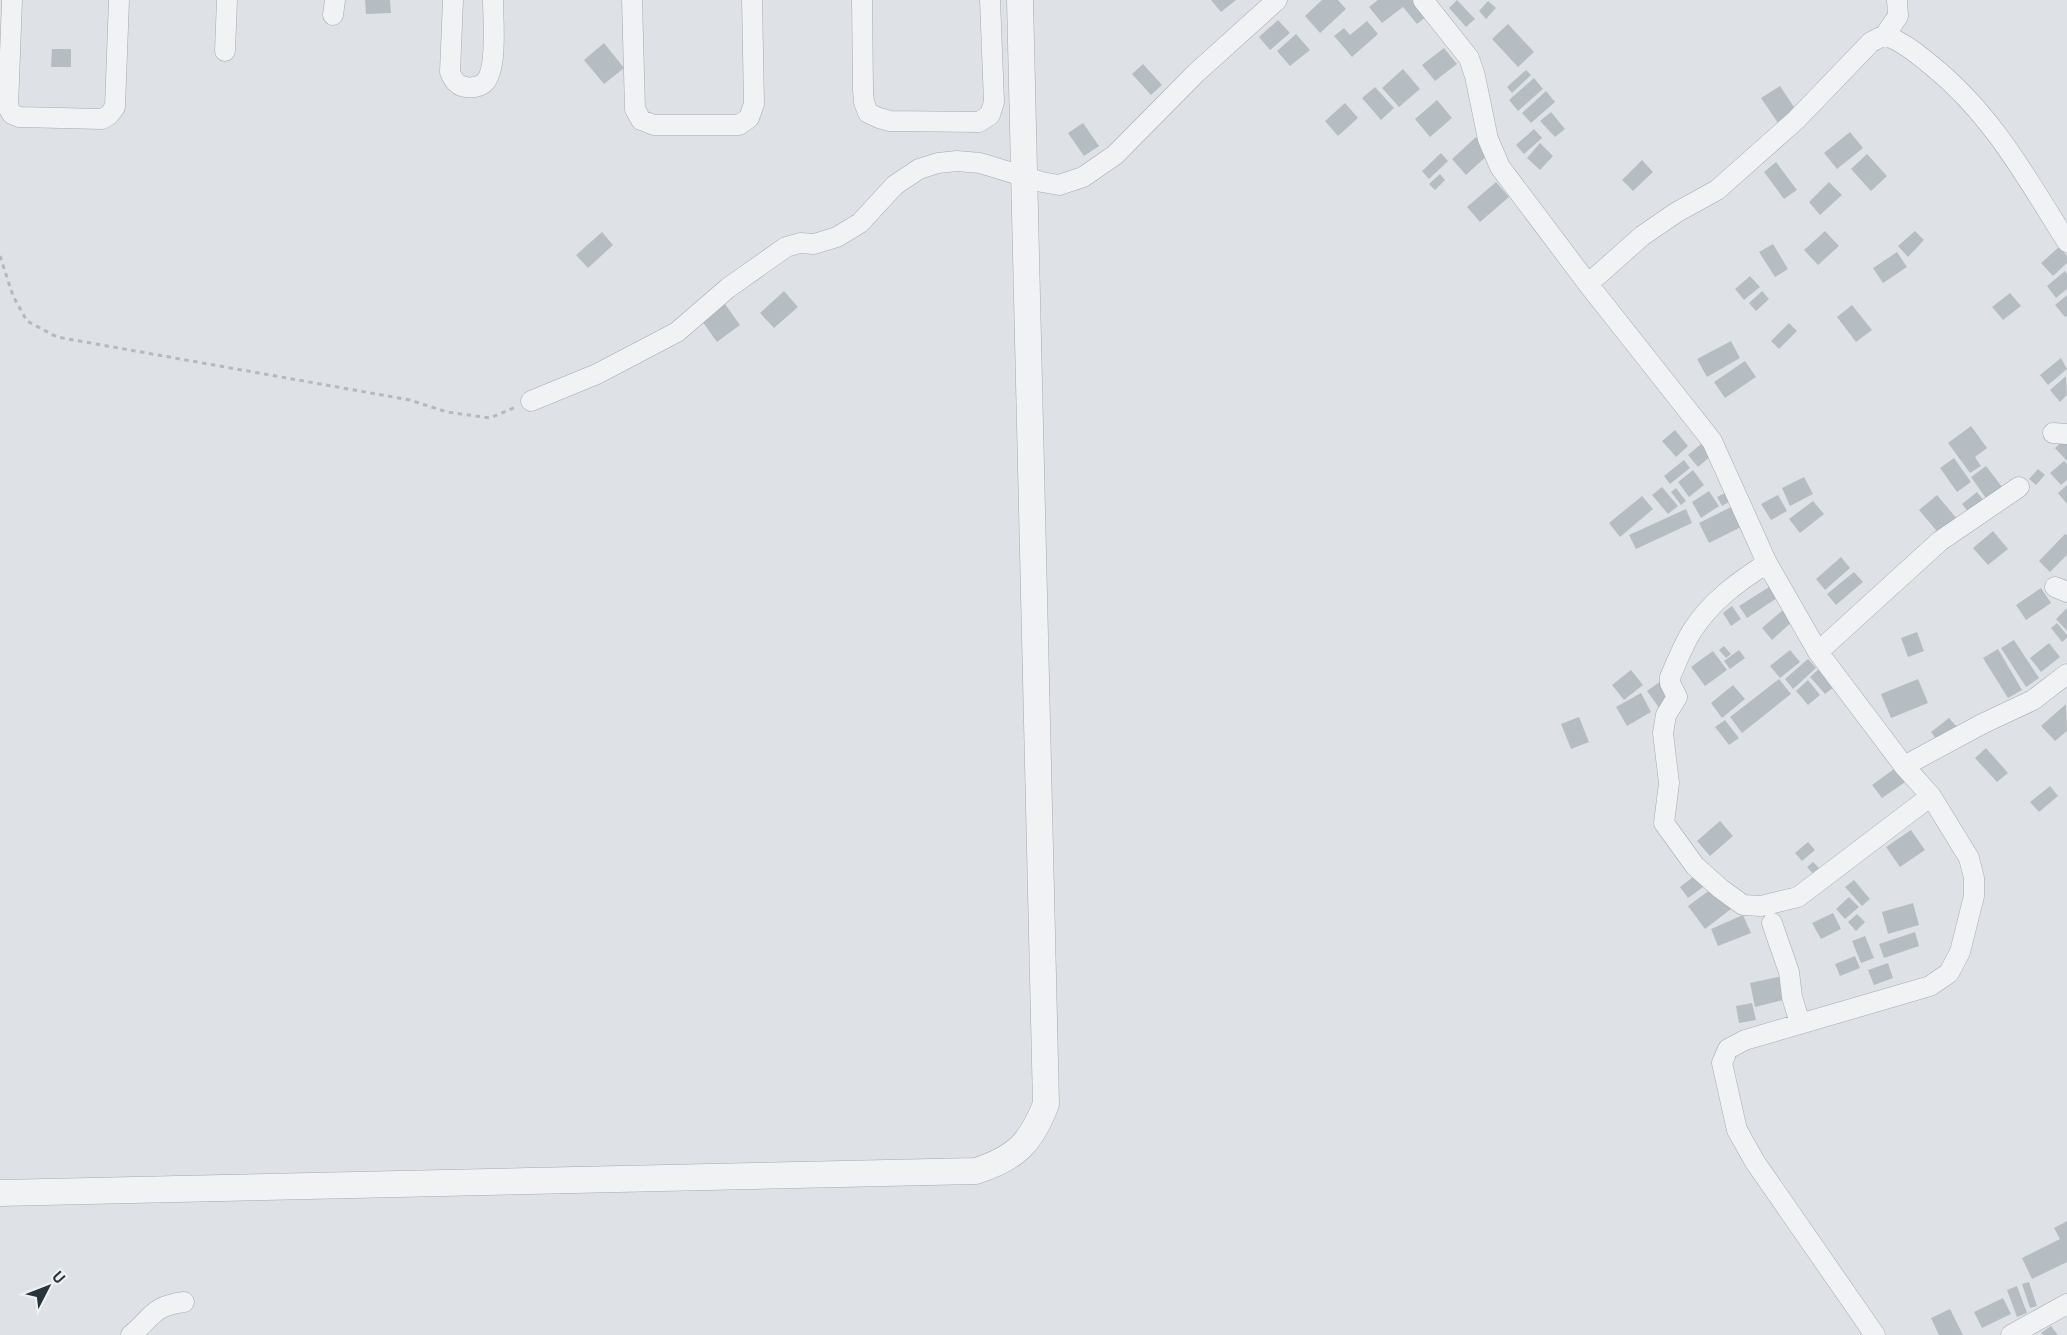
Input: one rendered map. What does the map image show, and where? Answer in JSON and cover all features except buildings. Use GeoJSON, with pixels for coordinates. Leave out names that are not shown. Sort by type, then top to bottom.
{"type":"FeatureCollection","features":[{"type":"Feature","properties":{"kind":"street"},"geometry":{"type":"LineString","coordinates":[[12,0],[8,107],[12,114],[19,117],[102,119],[109,115],[115,107],[119,0]]}},
{"type":"Feature","properties":{"kind":"street"},"geometry":{"type":"LineString","coordinates":[[225,51],[227,0]]}},
{"type":"Feature","properties":{"kind":"street"},"geometry":{"type":"LineString","coordinates":[[453,0],[450,72],[452,79],[460,87],[471,88],[484,84],[493,63],[493,0]]}},
{"type":"Feature","properties":{"kind":"street"},"geometry":{"type":"LineString","coordinates":[[632,0],[635,109],[641,120],[654,125],[739,124],[749,118],[754,104],[752,0]]}},
{"type":"Feature","properties":{"kind":"street"},"geometry":{"type":"LineString","coordinates":[[862,0],[863,90],[868,113],[890,121],[980,122],[990,115],[994,102],[990,0]]}},
{"type":"Feature","properties":{"kind":"street"},"geometry":{"type":"LineString","coordinates":[[0,1193],[976,1171],[994,1166],[1011,1156],[1027,1142],[1038,1126],[1046,1104],[1026,177],[1020,0]]}},
{"type":"Feature","properties":{"kind":"street"},"geometry":{"type":"LineString","coordinates":[[531,401],[597,374],[677,332],[728,288],[786,247],[801,243],[814,244],[837,237],[860,223],[895,185],[919,169],[938,163],[980,163],[1059,185],[1083,177],[1115,155],[1196,73],[1277,0]]}},
{"type":"Feature","properties":{"kind":"street"},"geometry":{"type":"LineString","coordinates":[[1423,0],[1469,58],[1488,139],[1500,167],[1588,284],[1712,441],[1767,562],[1818,652],[1904,766],[1931,796],[1969,858],[1974,878],[1974,896],[1960,952],[1948,973],[1930,986],[1745,1040],[1728,1049],[1722,1063],[1737,1130],[1755,1162],[1875,1335]]}},
{"type":"Feature","properties":{"kind":"street"},"geometry":{"type":"LineString","coordinates":[[1588,284],[1642,236],[1677,212],[1717,190],[1796,120],[1871,42],[1886,35],[1899,16],[1897,0]]}},
{"type":"Feature","properties":{"kind":"street"},"geometry":{"type":"LineString","coordinates":[[1886,35],[1902,42],[1955,84],[2005,142],[2067,242]]}},
{"type":"Feature","properties":{"kind":"street"},"geometry":{"type":"LineString","coordinates":[[1818,652],[1940,541],[2019,487]]}},
{"type":"Feature","properties":{"kind":"street"},"geometry":{"type":"LineString","coordinates":[[1767,562],[1731,587],[1709,609],[1692,631],[1670,677],[1670,683],[1677,696],[1666,715],[1663,733],[1669,783],[1664,823],[1695,866],[1712,881],[1743,905],[1761,906],[1798,897],[1931,796]]}},
{"type":"Feature","properties":{"kind":"street"},"geometry":{"type":"LineString","coordinates":[[1904,766],[1982,724],[2033,700],[2067,674]]}},
{"type":"Feature","properties":{"kind":"street"},"geometry":{"type":"LineString","coordinates":[[1772,923],[1789,972],[1792,997],[1800,1023]]}},
{"type":"Feature","properties":{"kind":"street"},"geometry":{"type":"LineString","coordinates":[[131,1335],[147,1318],[167,1304],[184,1302]]}},
{"type":"Feature","properties":{"kind":"street"},"geometry":{"type":"LineString","coordinates":[[2011,1335],[2067,1304]]}},
{"type":"Feature","properties":{"kind":"path"},"geometry":{"type":"LineString","coordinates":[[0,256],[13,296],[27,321],[57,337],[410,400],[447,412],[490,418],[531,401]]}}]}
